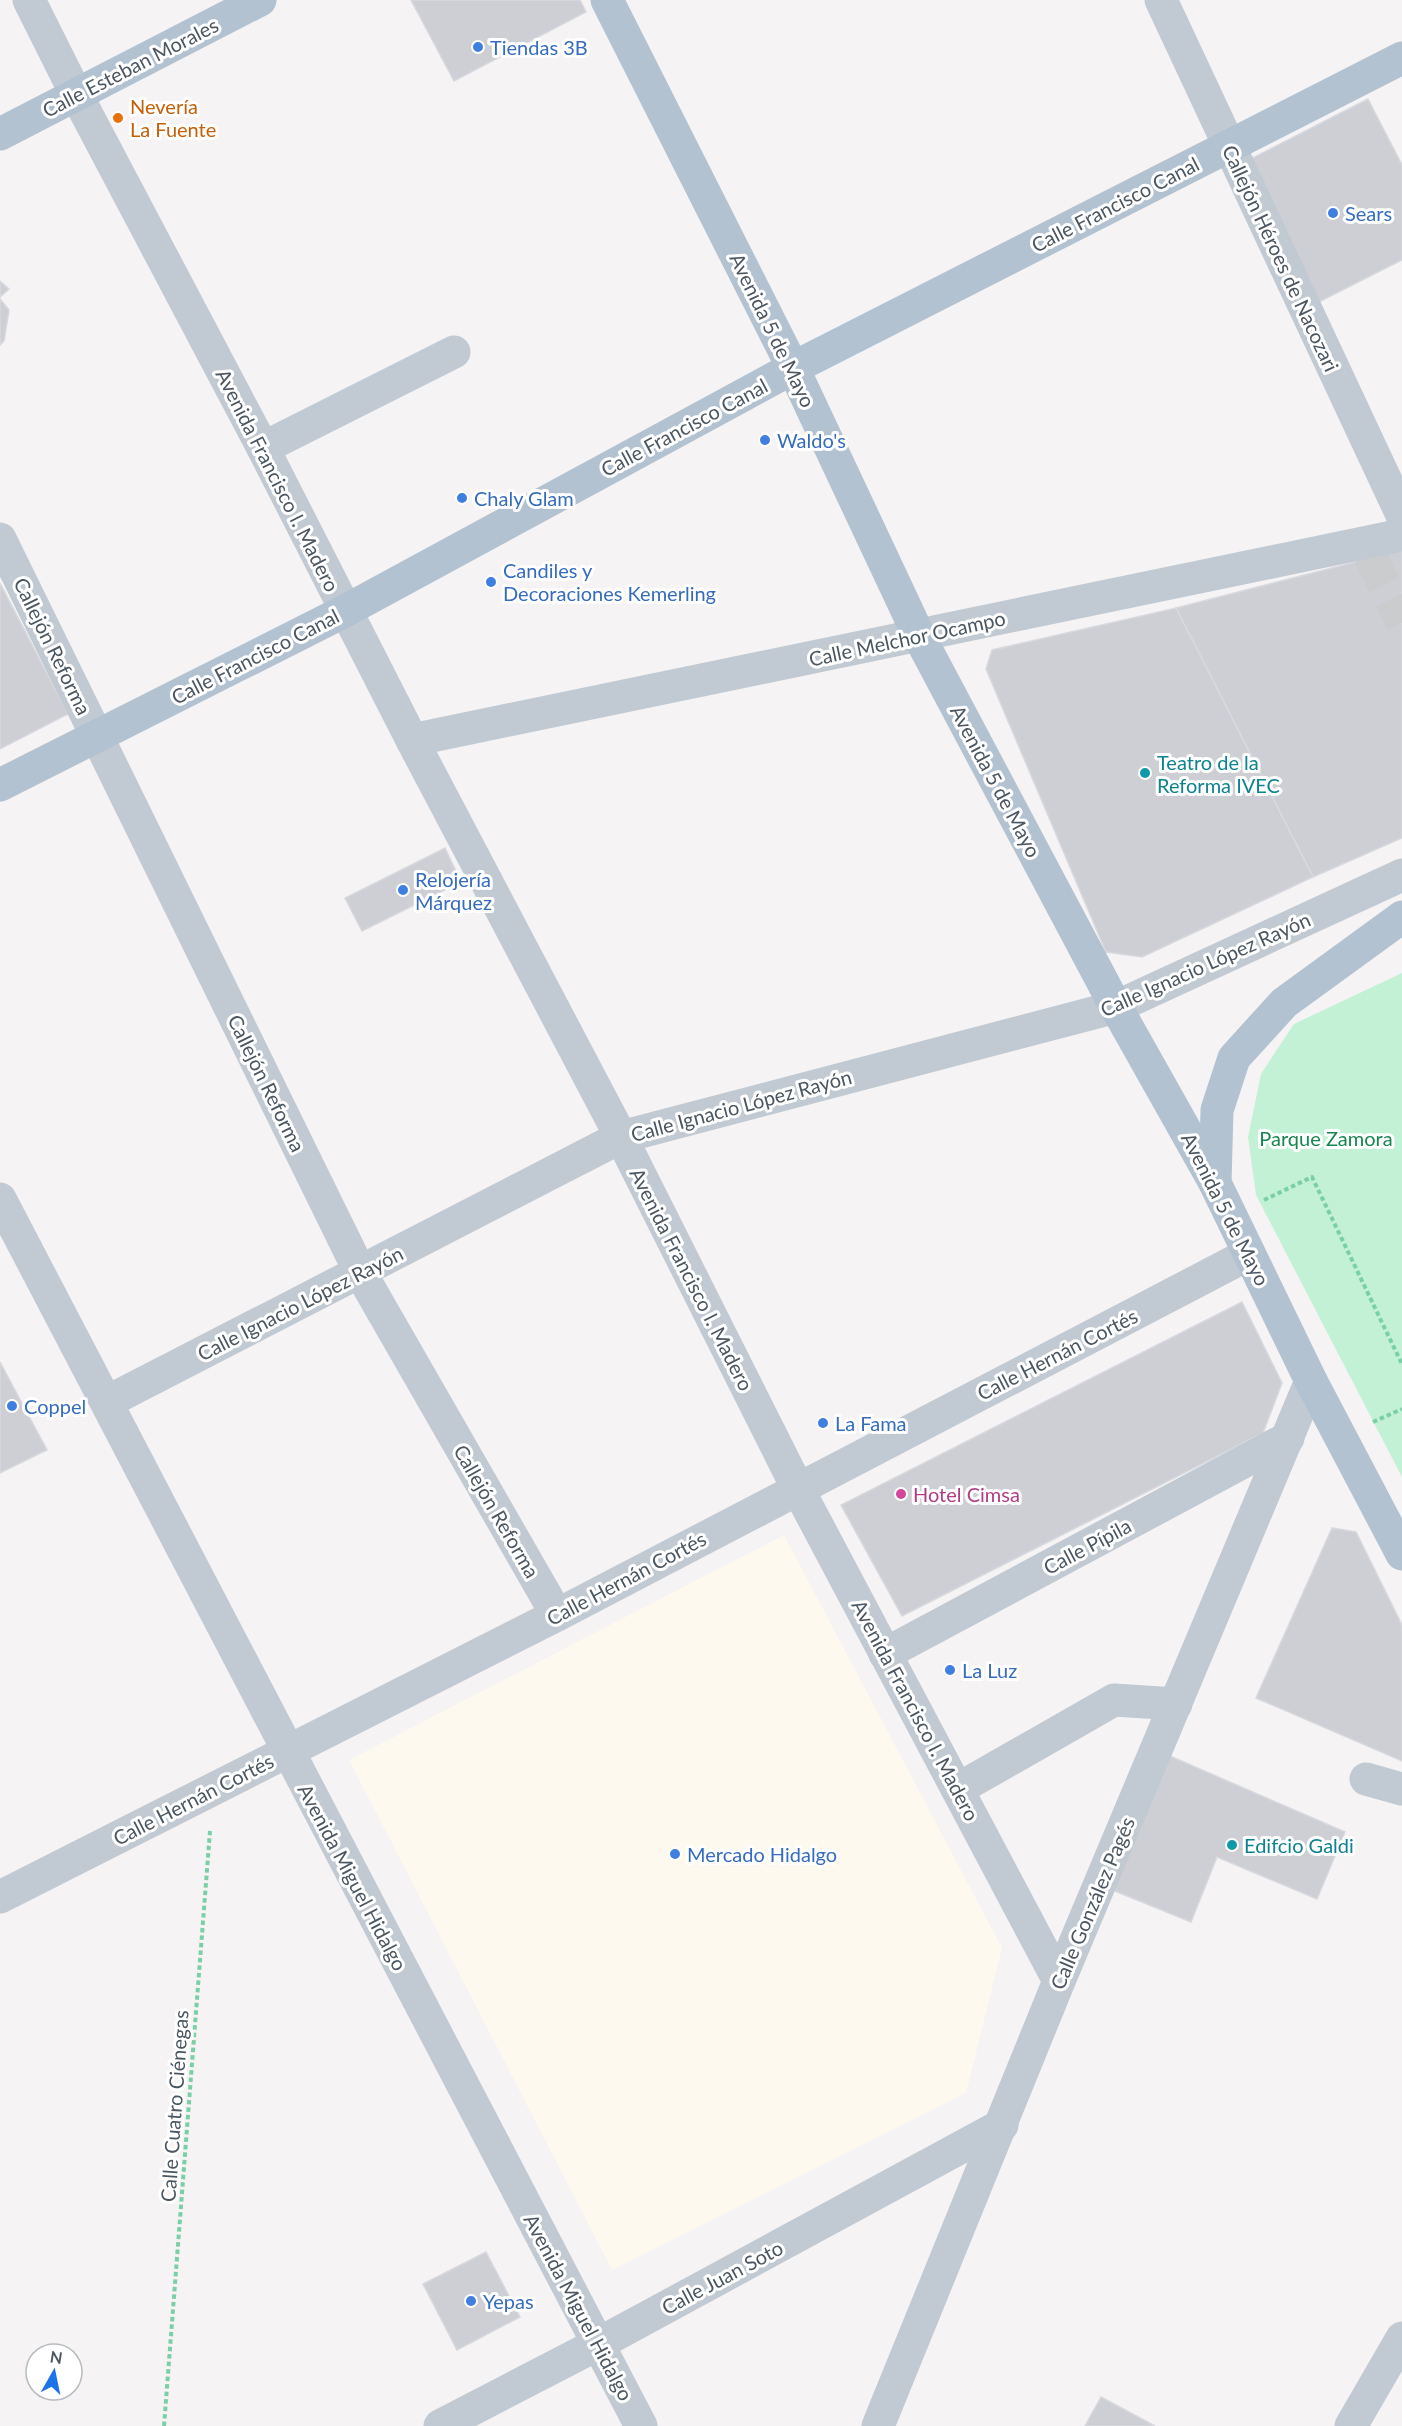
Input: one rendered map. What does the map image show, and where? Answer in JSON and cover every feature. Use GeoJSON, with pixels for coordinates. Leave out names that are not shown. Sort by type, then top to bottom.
{"type":"FeatureCollection","features":[{"type":"Feature","properties":{"kind":"main road","name":"Calle Esteban Morales"},"geometry":{"type":"LineString","coordinates":[[0,134],[260,0]]}},
{"type":"Feature","properties":{"kind":"main road","name":"Avenida 5 de Mayo"},"geometry":{"type":"LineString","coordinates":[[607,0],[793,368],[919,636],[1116,1007],[1215,1183],[1311,1381],[1402,1554]]}},
{"type":"Feature","properties":{"kind":"main road","name":"Calle Francisco Canal"},"geometry":{"type":"LineString","coordinates":[[0,785],[345,611],[793,368],[1402,58]]}},
{"type":"Feature","properties":{"kind":"main road"},"geometry":{"type":"LineString","coordinates":[[1215,1183],[1217,1110],[1234,1058],[1284,1003],[1402,917]]}},
{"type":"Feature","properties":{"kind":"street","name":"Avenida Francisco I. Madero"},"geometry":{"type":"LineString","coordinates":[[29,0],[76,94],[263,448],[412,740],[621,1137],[798,1488],[1059,1981]]}},
{"type":"Feature","properties":{"kind":"street","name":"Callejón Héroes de Nacozari"},"geometry":{"type":"LineString","coordinates":[[1161,0],[1402,515]]}},
{"type":"Feature","properties":{"kind":"street"},"geometry":{"type":"LineString","coordinates":[[263,448],[454,352]]}},
{"type":"Feature","properties":{"kind":"street","name":"Calle Melchor Ocampo"},"geometry":{"type":"LineString","coordinates":[[412,740],[919,636],[1368,549],[1402,535]]}},
{"type":"Feature","properties":{"kind":"street","name":"Callejón Reforma"},"geometry":{"type":"LineString","coordinates":[[0,538],[360,1272],[556,1615]]}},
{"type":"Feature","properties":{"kind":"street","name":"Calle Ignacio López Rayón"},"geometry":{"type":"LineString","coordinates":[[107,1402],[621,1137],[1116,1007],[1402,875]]}},
{"type":"Feature","properties":{"kind":"street","name":"Avenida Miguel Hidalgo"},"geometry":{"type":"LineString","coordinates":[[0,1199],[641,2426]]}},
{"type":"Feature","properties":{"kind":"street","name":"Calle Hernán Cortés"},"geometry":{"type":"LineString","coordinates":[[0,1897],[556,1615],[1250,1254]]}},
{"type":"Feature","properties":{"kind":"street","name":"Calle González Pagés"},"geometry":{"type":"LineString","coordinates":[[878,2426],[1059,1981],[1311,1381]]}},
{"type":"Feature","properties":{"kind":"street","name":"Calle Pípila"},"geometry":{"type":"LineString","coordinates":[[885,1654],[1288,1438]]}},
{"type":"Feature","properties":{"kind":"street"},"geometry":{"type":"LineString","coordinates":[[958,1790],[1114,1700],[1176,1704]]}},
{"type":"Feature","properties":{"kind":"street"},"geometry":{"type":"LineString","coordinates":[[1366,1779],[1402,1789]]}},
{"type":"Feature","properties":{"kind":"street","name":"Calle Juan Soto"},"geometry":{"type":"LineString","coordinates":[[440,2426],[598,2344],[1002,2125]]}},
{"type":"Feature","properties":{"kind":"street"},"geometry":{"type":"LineString","coordinates":[[1351,2426],[1402,2338]]}},
{"type":"Feature","properties":{"kind":"path"},"geometry":{"type":"LineString","coordinates":[[1231,1216],[1312,1177],[1402,1364]]}},
{"type":"Feature","properties":{"kind":"path","name":"Calle Cuatro Ciénegas"},"geometry":{"type":"LineString","coordinates":[[164,2426],[214,1788]]}},
{"type":"Feature","properties":{"kind":"shaded area","name":"Mercado Hidalgo"},"geometry":{"type":"Polygon","coordinates":[[[784,1535],[1002,1948],[966,2093],[612,2270],[349,1760],[784,1535]]]}},
{"type":"Feature","properties":{"kind":"green space","name":"Parque Zamora"},"geometry":{"type":"Polygon","coordinates":[[[1402,973],[1402,1477],[1256,1195],[1248,1137],[1261,1074],[1294,1024],[1402,973]]]}},
{"type":"Feature","properties":{"kind":"building","name":"Tiendas 3B"},"geometry":{"type":"Polygon","coordinates":[[[411,0],[580,0],[586,12],[454,81],[411,0]]]}},
{"type":"Feature","properties":{"kind":"building","name":"Sears"},"geometry":{"type":"Polygon","coordinates":[[[1368,99],[1402,165],[1402,260],[1311,306],[1239,165],[1368,99]]]}},
{"type":"Feature","properties":{"kind":"building"},"geometry":{"type":"Polygon","coordinates":[[[0,281],[9,289],[0,297],[0,281]]]}},
{"type":"Feature","properties":{"kind":"building"},"geometry":{"type":"Polygon","coordinates":[[[0,299],[9,310],[4,341],[0,345],[0,299]]]}},
{"type":"Feature","properties":{"kind":"building"},"geometry":{"type":"Polygon","coordinates":[[[1402,550],[1402,838],[1313,877],[1176,608],[1402,550]]]}},
{"type":"Feature","properties":{"kind":"building"},"geometry":{"type":"Polygon","coordinates":[[[0,583],[68,714],[0,749],[0,583]]]}},
{"type":"Feature","properties":{"kind":"building","name":"Teatro de la Reforma IVEC"},"geometry":{"type":"Polygon","coordinates":[[[1176,608],[1313,877],[1142,957],[1106,952],[986,669],[992,650],[1176,608]]]}},
{"type":"Feature","properties":{"kind":"building","name":"Relojería Márquez"},"geometry":{"type":"Polygon","coordinates":[[[445,848],[461,882],[362,931],[345,898],[445,848]]]}},
{"type":"Feature","properties":{"kind":"building"},"geometry":{"type":"Polygon","coordinates":[[[1242,1302],[1282,1383],[1263,1433],[902,1616],[841,1505],[1242,1302]]]}},
{"type":"Feature","properties":{"kind":"building","name":"Coppel"},"geometry":{"type":"Polygon","coordinates":[[[0,1362],[47,1450],[0,1473],[0,1362]]]}},
{"type":"Feature","properties":{"kind":"building"},"geometry":{"type":"Polygon","coordinates":[[[1332,1528],[1356,1532],[1402,1625],[1402,1761],[1256,1698],[1332,1528]]]}},
{"type":"Feature","properties":{"kind":"building","name":"Edifcio Galdi"},"geometry":{"type":"Polygon","coordinates":[[[1163,1753],[1345,1832],[1317,1899],[1217,1857],[1191,1922],[1105,1887],[1163,1753]]]}},
{"type":"Feature","properties":{"kind":"building","name":"Yepas"},"geometry":{"type":"Polygon","coordinates":[[[486,2252],[520,2317],[457,2350],[423,2284],[486,2252]]]}},
{"type":"Feature","properties":{"kind":"building"},"geometry":{"type":"Polygon","coordinates":[[[1101,2397],[1155,2426],[1085,2426],[1101,2397]]]}},
{"type":"Feature","properties":{"kind":"tunnel"},"geometry":{"type":"LineString","coordinates":[[1370,555],[1402,623]]}},
{"type":"Feature","properties":{"kind":"place","name":"Tiendas 3B"},"geometry":{"type":"Point","coordinates":[478,47]}},
{"type":"Feature","properties":{"kind":"place","name":"Nevería La Fuente"},"geometry":{"type":"Point","coordinates":[118,118]}},
{"type":"Feature","properties":{"kind":"place","name":"Sears"},"geometry":{"type":"Point","coordinates":[1333,213]}},
{"type":"Feature","properties":{"kind":"place","name":"Waldo's"},"geometry":{"type":"Point","coordinates":[765,440]}},
{"type":"Feature","properties":{"kind":"place","name":"Chaly Glam"},"geometry":{"type":"Point","coordinates":[462,498]}},
{"type":"Feature","properties":{"kind":"place","name":"Candiles y Decoraciones Kemerling"},"geometry":{"type":"Point","coordinates":[491,582]}},
{"type":"Feature","properties":{"kind":"place","name":"Teatro de la Reforma IVEC"},"geometry":{"type":"Point","coordinates":[1145,773]}},
{"type":"Feature","properties":{"kind":"place","name":"Relojería Márquez"},"geometry":{"type":"Point","coordinates":[403,890]}},
{"type":"Feature","properties":{"kind":"place","name":"Coppel"},"geometry":{"type":"Point","coordinates":[12,1406]}},
{"type":"Feature","properties":{"kind":"place","name":"La Fama"},"geometry":{"type":"Point","coordinates":[823,1423]}},
{"type":"Feature","properties":{"kind":"place","name":"Hotel Cimsa"},"geometry":{"type":"Point","coordinates":[901,1494]}},
{"type":"Feature","properties":{"kind":"place","name":"La Luz"},"geometry":{"type":"Point","coordinates":[950,1670]}},
{"type":"Feature","properties":{"kind":"place","name":"Edifcio Galdi"},"geometry":{"type":"Point","coordinates":[1232,1845]}},
{"type":"Feature","properties":{"kind":"place","name":"Mercado Hidalgo"},"geometry":{"type":"Point","coordinates":[675,1854]}},
{"type":"Feature","properties":{"kind":"place","name":"Yepas"},"geometry":{"type":"Point","coordinates":[471,2301]}}]}
